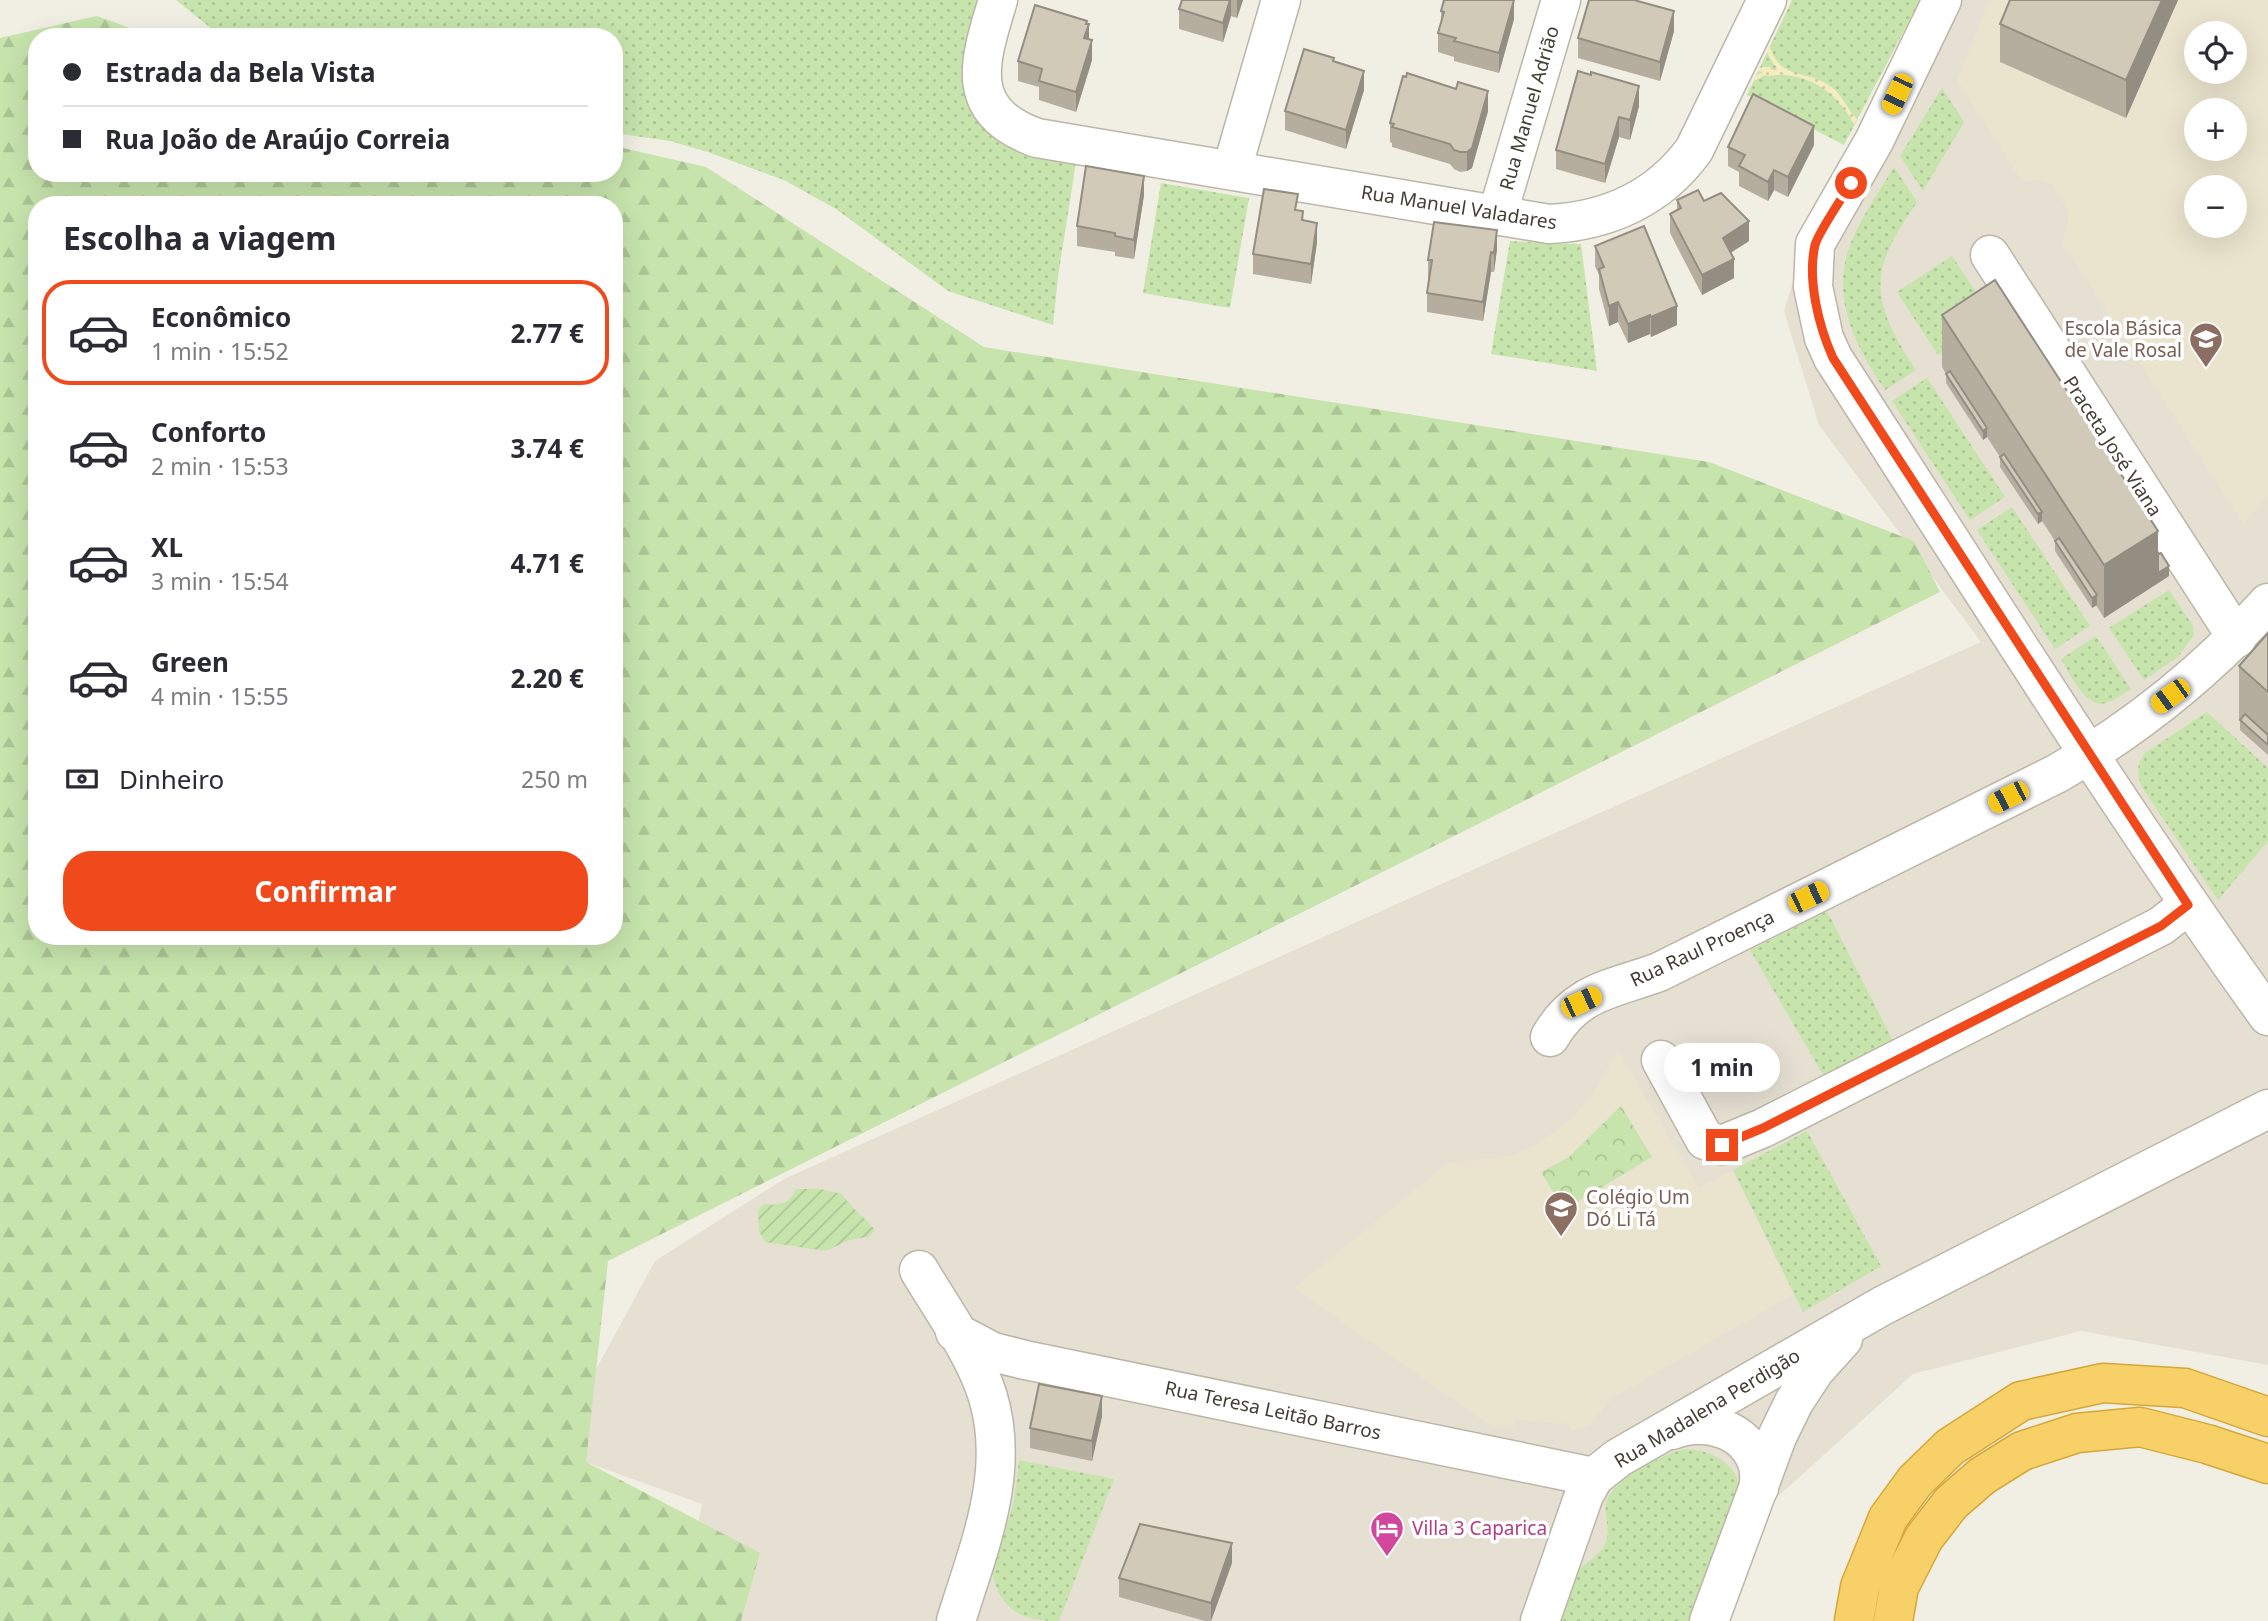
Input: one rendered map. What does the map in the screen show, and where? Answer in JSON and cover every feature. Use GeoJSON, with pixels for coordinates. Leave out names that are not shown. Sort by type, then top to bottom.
{"type":"FeatureCollection","features":[{"type":"Feature","properties":{"kind":"highway"},"geometry":{"type":"LineString","coordinates":[[1854,1621],[1860,1587],[1888,1518],[1915,1481],[1950,1447],[2021,1401],[2103,1383],[2185,1388],[2268,1417]]}},
{"type":"Feature","properties":{"kind":"highway"},"geometry":{"type":"LineString","coordinates":[[1893,1621],[1899,1587],[1931,1529],[1951,1503],[1982,1476],[2022,1451],[2077,1433],[2140,1427],[2207,1444],[2268,1464]]}},
{"type":"Feature","properties":{"kind":"street","name":"Rua Manuel Valadares"},"geometry":{"type":"LineString","coordinates":[[998,0],[980,67],[991,106],[1003,121],[1016,131],[1037,138],[1549,224],[1602,217],[1628,206],[1667,181],[1682,167],[1694,150],[1767,0]]}},
{"type":"Feature","properties":{"kind":"street"},"geometry":{"type":"LineString","coordinates":[[1232,169],[1281,0]]}},
{"type":"Feature","properties":{"kind":"street","name":"Rua Manuel Adrião"},"geometry":{"type":"LineString","coordinates":[[1497,216],[1561,0]]}},
{"type":"Feature","properties":{"kind":"street"},"geometry":{"type":"LineString","coordinates":[[1942,0],[1874,141],[1815,244],[1813,287],[1824,338],[1833,358],[2089,755],[2188,905],[2268,1016]]}},
{"type":"Feature","properties":{"kind":"street","name":"Praceta José Viana"},"geometry":{"type":"LineString","coordinates":[[1990,255],[2237,638]]}},
{"type":"Feature","properties":{"kind":"street","name":"Rua Raul Proença"},"geometry":{"type":"LineString","coordinates":[[1550,1037],[1561,1019],[1581,1002],[1608,989],[1659,972],[2058,773],[2089,755],[2191,681],[2237,638],[2268,603]]}},
{"type":"Feature","properties":{"kind":"street"},"geometry":{"type":"LineString","coordinates":[[1661,1060],[1705,1140],[1722,1145],[1763,1128],[2161,926],[2188,905]]}},
{"type":"Feature","properties":{"kind":"street","name":"Rua Madalena Perdigão"},"geometry":{"type":"LineString","coordinates":[[1540,1621],[1584,1495],[1594,1477],[1618,1458],[1882,1306],[2268,1109]]}},
{"type":"Feature","properties":{"kind":"street"},"geometry":{"type":"LineString","coordinates":[[919,1270],[975,1367],[988,1397],[995,1433],[992,1503],[956,1621]]}},
{"type":"Feature","properties":{"kind":"street","name":"Rua Madalena Perdigão"},"geometry":{"type":"LineString","coordinates":[[1709,1621],[1777,1437],[1794,1402],[1815,1370],[1843,1339],[1882,1306]]}},
{"type":"Feature","properties":{"kind":"street","name":"Rua Teresa Leitão Barros"},"geometry":{"type":"LineString","coordinates":[[955,1332],[993,1352],[1025,1360],[1594,1477]]}},
{"type":"Feature","properties":{"kind":"street"},"geometry":{"type":"LineString","coordinates":[[1648,1440],[1683,1426],[1709,1424],[1730,1431],[1747,1446],[1758,1466],[1759,1488]]}},
{"type":"Feature","properties":{"kind":"shaded area"},"geometry":{"type":"Polygon","coordinates":[[[1935,0],[2268,0],[2268,1365],[2081,1331],[1913,1374],[1762,1511],[1716,1621],[679,1621],[702,1504],[552,1450],[655,1261],[784,1179],[1981,642],[1819,425],[1784,311],[1802,254],[1935,0]]]}},
{"type":"Feature","properties":{"kind":"shaded area","name":"Escola Básica de Vale Rosal"},"geometry":{"type":"Polygon","coordinates":[[[1989,0],[2268,0],[2268,496],[2243,524],[2062,242],[2069,211],[2052,184],[2037,180],[2022,181],[1957,80],[1989,0]]]}},
{"type":"Feature","properties":{"kind":"shaded area","name":"Colégio Um Dó Li Tá"},"geometry":{"type":"Polygon","coordinates":[[[1618,1051],[1699,1188],[1733,1170],[1794,1294],[1612,1398],[1589,1426],[1571,1431],[1569,1424],[1514,1419],[1513,1427],[1491,1426],[1294,1288],[1447,1164],[1509,1156],[1532,1147],[1555,1132],[1578,1112],[1598,1086],[1618,1051]]]}},
{"type":"Feature","properties":{"kind":"green space"},"geometry":{"type":"Polygon","coordinates":[[[176,0],[982,0],[965,84],[1076,162],[1053,325],[948,291],[836,209],[784,180],[670,141],[623,134],[623,28],[211,28],[176,0]]]}},
{"type":"Feature","properties":{"kind":"green space"},"geometry":{"type":"Polygon","coordinates":[[[1792,0],[1920,0],[1844,145],[1747,95],[1792,0]]]}},
{"type":"Feature","properties":{"kind":"green space"},"geometry":{"type":"Polygon","coordinates":[[[97,16],[130,28],[44,28],[97,16]]]}},
{"type":"Feature","properties":{"kind":"green space"},"geometry":{"type":"Polygon","coordinates":[[[28,32],[28,182],[623,182],[623,148],[706,167],[984,347],[1709,462],[1914,541],[1940,592],[608,1261],[586,1462],[760,1553],[741,1621],[0,1621],[0,38],[28,32]]]}},
{"type":"Feature","properties":{"kind":"green space"},"geometry":{"type":"Polygon","coordinates":[[[1942,88],[1964,122],[1923,191],[1900,156],[1942,88]]]}},
{"type":"Feature","properties":{"kind":"green space"},"geometry":{"type":"Polygon","coordinates":[[[1894,167],[1917,202],[1889,249],[1883,266],[1882,297],[1891,327],[1916,370],[1885,390],[1863,355],[1848,318],[1843,279],[1853,238],[1894,167]]]}},
{"type":"Feature","properties":{"kind":"green space"},"geometry":{"type":"Polygon","coordinates":[[[1161,183],[1249,198],[1230,308],[1143,293],[1161,183]]]}},
{"type":"Feature","properties":{"kind":"green space"},"geometry":{"type":"Polygon","coordinates":[[[1510,241],[1581,244],[1597,371],[1491,354],[1510,241]]]}},
{"type":"Feature","properties":{"kind":"green space"},"geometry":{"type":"Polygon","coordinates":[[[1952,256],[1994,319],[1938,355],[1897,292],[1952,256]]]}},
{"type":"Feature","properties":{"kind":"green space"},"geometry":{"type":"Polygon","coordinates":[[[1927,378],[2005,497],[1970,520],[1892,401],[1927,378]]]}},
{"type":"Feature","properties":{"kind":"green space"},"geometry":{"type":"Polygon","coordinates":[[[2012,507],[2090,626],[2055,649],[1977,530],[2012,507]]]}},
{"type":"Feature","properties":{"kind":"green space"},"geometry":{"type":"Polygon","coordinates":[[[2169,590],[2193,626],[2194,635],[2178,657],[2144,680],[2109,628],[2169,590]]]}},
{"type":"Feature","properties":{"kind":"green space"},"geometry":{"type":"Polygon","coordinates":[[[2096,636],[2131,689],[2106,703],[2091,701],[2074,681],[2061,659],[2096,636]]]}},
{"type":"Feature","properties":{"kind":"green space"},"geometry":{"type":"Polygon","coordinates":[[[2207,712],[2268,768],[2268,841],[2218,900],[2141,786],[2138,773],[2145,753],[2207,712]]]}},
{"type":"Feature","properties":{"kind":"green space"},"geometry":{"type":"Polygon","coordinates":[[[1827,911],[1894,1043],[1825,1078],[1750,950],[1827,911]]]}},
{"type":"Feature","properties":{"kind":"green space"},"geometry":{"type":"Polygon","coordinates":[[[1621,1106],[1652,1157],[1564,1210],[1541,1172],[1569,1157],[1621,1106]]]}},
{"type":"Feature","properties":{"kind":"green space"},"geometry":{"type":"Polygon","coordinates":[[[1807,1131],[1881,1266],[1803,1312],[1733,1170],[1807,1131]]]}},
{"type":"Feature","properties":{"kind":"green space"},"geometry":{"type":"Polygon","coordinates":[[[795,1189],[820,1189],[842,1194],[875,1230],[868,1237],[849,1240],[826,1251],[765,1242],[759,1231],[758,1210],[764,1204],[774,1205],[787,1201],[795,1189]]]}},
{"type":"Feature","properties":{"kind":"green space"},"geometry":{"type":"Polygon","coordinates":[[[1683,1449],[1719,1458],[1732,1470],[1741,1487],[1698,1621],[1554,1621],[1569,1581],[1606,1542],[1606,1504],[1610,1494],[1626,1477],[1683,1449]]]}},
{"type":"Feature","properties":{"kind":"green space"},"geometry":{"type":"Polygon","coordinates":[[[1019,1460],[1114,1479],[1059,1621],[1034,1619],[1015,1611],[1001,1597],[992,1573],[1014,1501],[1019,1460]]]}},
{"type":"Feature","properties":{"kind":"sand"},"geometry":{"type":"Polygon","coordinates":[[[1770,47],[1775,59],[1782,66],[1828,84],[1837,92],[1857,119],[1854,124],[1839,102],[1807,80],[1795,76],[1765,75],[1754,81],[1756,76],[1763,72],[1758,71],[1760,67],[1777,70],[1767,52],[1770,47]]]}},
{"type":"Feature","properties":{"kind":"building"},"geometry":{"type":"Polygon","coordinates":[[[1182,0],[1230,0],[1223,23],[1179,9],[1182,0]]]}},
{"type":"Feature","properties":{"kind":"building"},"geometry":{"type":"Polygon","coordinates":[[[1444,0],[1514,0],[1499,53],[1454,41],[1456,38],[1438,33],[1444,12],[1441,11],[1444,0]]]}},
{"type":"Feature","properties":{"kind":"building"},"geometry":{"type":"Polygon","coordinates":[[[1589,0],[1634,0],[1674,11],[1660,62],[1578,38],[1589,0]]]}},
{"type":"Feature","properties":{"kind":"building"},"geometry":{"type":"Polygon","coordinates":[[[2010,0],[2162,0],[2126,80],[2000,24],[2010,0]]]}},
{"type":"Feature","properties":{"kind":"building"},"geometry":{"type":"Polygon","coordinates":[[[1035,5],[1087,21],[1086,24],[1089,24],[1084,38],[1092,40],[1076,92],[1039,81],[1042,69],[1018,61],[1035,5]]]}},
{"type":"Feature","properties":{"kind":"building"},"geometry":{"type":"Polygon","coordinates":[[[1304,49],[1364,71],[1346,130],[1285,111],[1304,49]]]}},
{"type":"Feature","properties":{"kind":"building"},"geometry":{"type":"Polygon","coordinates":[[[1578,71],[1591,75],[1591,72],[1639,86],[1630,120],[1619,117],[1605,164],[1556,150],[1578,71]]]}},
{"type":"Feature","properties":{"kind":"building"},"geometry":{"type":"Polygon","coordinates":[[[1407,73],[1456,89],[1458,82],[1488,91],[1472,148],[1467,152],[1460,152],[1454,150],[1450,144],[1392,127],[1394,124],[1390,123],[1403,76],[1406,77],[1407,73]]]}},
{"type":"Feature","properties":{"kind":"building"},"geometry":{"type":"Polygon","coordinates":[[[1753,94],[1814,126],[1788,177],[1774,170],[1768,182],[1739,166],[1745,155],[1728,147],[1753,94]]]}},
{"type":"Feature","properties":{"kind":"building"},"geometry":{"type":"Polygon","coordinates":[[[1086,166],[1144,176],[1134,240],[1115,236],[1115,233],[1077,226],[1086,166]]]}},
{"type":"Feature","properties":{"kind":"building"},"geometry":{"type":"Polygon","coordinates":[[[1264,189],[1298,194],[1295,210],[1303,211],[1302,220],[1317,223],[1311,264],[1253,254],[1264,189]]]}},
{"type":"Feature","properties":{"kind":"building"},"geometry":{"type":"Polygon","coordinates":[[[1698,190],[1704,201],[1721,193],[1749,221],[1723,238],[1734,259],[1702,275],[1670,214],[1681,208],[1677,200],[1698,190]]]}},
{"type":"Feature","properties":{"kind":"building"},"geometry":{"type":"Polygon","coordinates":[[[1434,222],[1497,230],[1483,302],[1427,293],[1432,260],[1428,260],[1434,222]]]}},
{"type":"Feature","properties":{"kind":"building"},"geometry":{"type":"Polygon","coordinates":[[[1644,226],[1677,306],[1628,324],[1618,302],[1609,306],[1599,269],[1604,267],[1595,246],[1644,226]]]}},
{"type":"Feature","properties":{"kind":"building"},"geometry":{"type":"Polygon","coordinates":[[[1995,280],[2158,531],[2104,565],[1942,315],[1995,280]]]}},
{"type":"Feature","properties":{"kind":"building"},"geometry":{"type":"Polygon","coordinates":[[[1950,371],[1987,428],[1983,431],[1946,374],[1950,371]]]}},
{"type":"Feature","properties":{"kind":"building"},"geometry":{"type":"Polygon","coordinates":[[[2004,454],[2042,512],[2038,514],[2000,457],[2004,454]]]}},
{"type":"Feature","properties":{"kind":"building"},"geometry":{"type":"Polygon","coordinates":[[[2059,538],[2097,595],[2092,598],[2055,541],[2059,538]]]}},
{"type":"Feature","properties":{"kind":"building"},"geometry":{"type":"Polygon","coordinates":[[[2158,553],[2161,553],[2169,566],[2158,573],[2158,553]]]}},
{"type":"Feature","properties":{"kind":"building"},"geometry":{"type":"Polygon","coordinates":[[[2268,633],[2268,692],[2239,666],[2268,633]]]}},
{"type":"Feature","properties":{"kind":"building"},"geometry":{"type":"Polygon","coordinates":[[[2245,714],[2268,735],[2268,745],[2240,720],[2245,714]]]}},
{"type":"Feature","properties":{"kind":"building"},"geometry":{"type":"Polygon","coordinates":[[[1039,1384],[1102,1396],[1092,1441],[1030,1428],[1039,1384]]]}},
{"type":"Feature","properties":{"kind":"building"},"geometry":{"type":"Polygon","coordinates":[[[1140,1524],[1232,1543],[1211,1603],[1119,1578],[1140,1524]]]}},
{"type":"Feature","properties":{"kind":"place","name":"Escola Básica de Vale Rosal"},"geometry":{"type":"Point","coordinates":[2206,369]}},
{"type":"Feature","properties":{"kind":"place","name":"Colégio Um Dó Li Tá"},"geometry":{"type":"Point","coordinates":[1561,1238]}},
{"type":"Feature","properties":{"kind":"place","name":"Villa 3 Caparica"},"geometry":{"type":"Point","coordinates":[1387,1558]}},
{"type":"Feature","properties":{"kind":"route"},"geometry":{"type":"LineString","coordinates":[[1722,1145],[1763,1128],[2161,926],[2188,905],[1833,358],[1824,338],[1813,287],[1815,244],[1851,183]]}}]}
